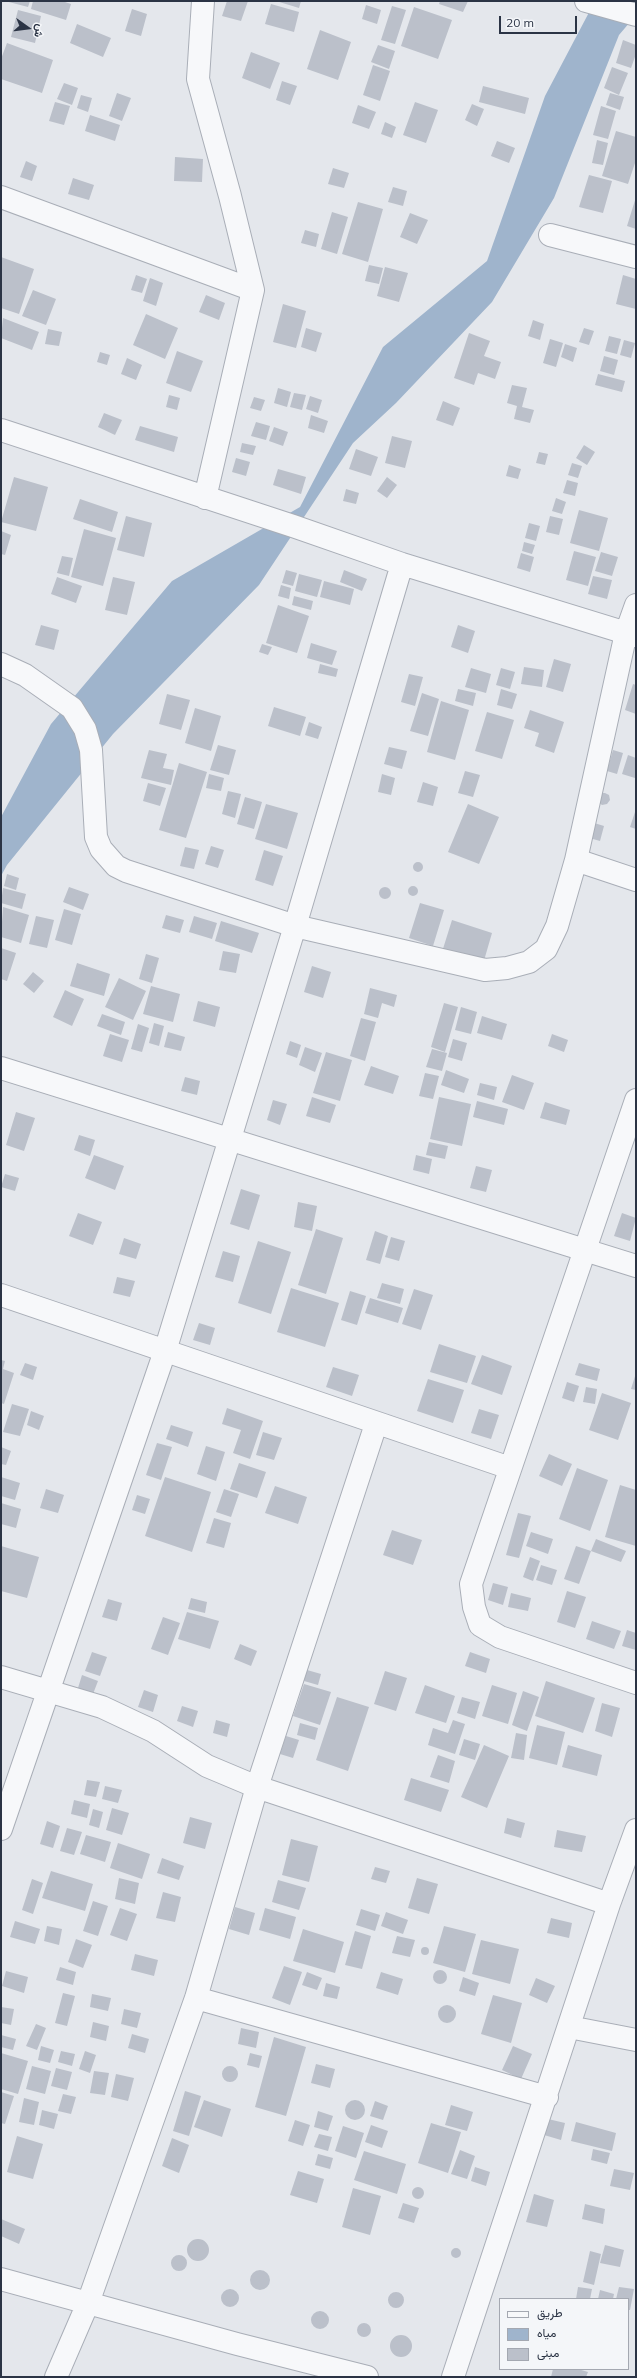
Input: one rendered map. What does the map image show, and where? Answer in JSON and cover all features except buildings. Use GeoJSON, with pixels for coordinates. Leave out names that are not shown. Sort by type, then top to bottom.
{"type":"FeatureCollection","features":[{"type":"Feature","properties":{"kind":"street"},"geometry":{"type":"LineString","coordinates":[[203,1],[198,79],[230,196],[252,290],[205,498]]}},
{"type":"Feature","properties":{"kind":"street"},"geometry":{"type":"LineString","coordinates":[[586,1],[636,15]]}},
{"type":"Feature","properties":{"kind":"street"},"geometry":{"type":"LineString","coordinates":[[1,197],[252,290]]}},
{"type":"Feature","properties":{"kind":"street"},"geometry":{"type":"LineString","coordinates":[[550,235],[636,257]]}},
{"type":"Feature","properties":{"kind":"street"},"geometry":{"type":"LineString","coordinates":[[1,430],[293,526],[402,564],[631,635]]}},
{"type":"Feature","properties":{"kind":"street"},"geometry":{"type":"LineString","coordinates":[[1,1829],[165,1351],[295,926],[402,564]]}},
{"type":"Feature","properties":{"kind":"street"},"geometry":{"type":"LineString","coordinates":[[1,664],[25,675],[72,708],[85,729],[91,750],[96,837],[101,848],[116,866],[295,926],[485,970],[507,968],[529,962],[546,950],[557,926],[576,860],[631,635],[636,605]]}},
{"type":"Feature","properties":{"kind":"street"},"geometry":{"type":"LineString","coordinates":[[576,860],[636,880]]}},
{"type":"Feature","properties":{"kind":"street"},"geometry":{"type":"LineString","coordinates":[[1,1068],[230,1141],[636,1266]]}},
{"type":"Feature","properties":{"kind":"street"},"geometry":{"type":"LineString","coordinates":[[636,1100],[510,1468],[472,1584],[474,1607],[480,1625],[500,1638],[636,1683]]}},
{"type":"Feature","properties":{"kind":"street"},"geometry":{"type":"LineString","coordinates":[[1,1295],[376,1424],[510,1468]]}},
{"type":"Feature","properties":{"kind":"street"},"geometry":{"type":"LineString","coordinates":[[56,2377],[88,2303],[196,1998],[257,1787],[376,1424]]}},
{"type":"Feature","properties":{"kind":"street"},"geometry":{"type":"LineString","coordinates":[[1,1677],[102,1707],[153,1731],[207,1766],[257,1787],[609,1904]]}},
{"type":"Feature","properties":{"kind":"street"},"geometry":{"type":"LineString","coordinates":[[453,2377],[547,2097],[609,1904],[636,1830]]}},
{"type":"Feature","properties":{"kind":"street"},"geometry":{"type":"LineString","coordinates":[[196,1998],[547,2097]]}},
{"type":"Feature","properties":{"kind":"street"},"geometry":{"type":"LineString","coordinates":[[569,2027],[636,2040]]}},
{"type":"Feature","properties":{"kind":"street"},"geometry":{"type":"LineString","coordinates":[[1,2279],[367,2377]]}},
{"type":"Feature","properties":{"kind":"water"},"geometry":{"type":"Polygon","coordinates":[[[595,1],[636,1],[636,15],[619,35],[554,198],[492,302],[396,403],[353,443],[259,585],[113,734],[7,865],[1,876],[1,817],[51,724],[172,581],[300,507],[383,347],[487,261],[545,96],[595,1]]]}}]}
